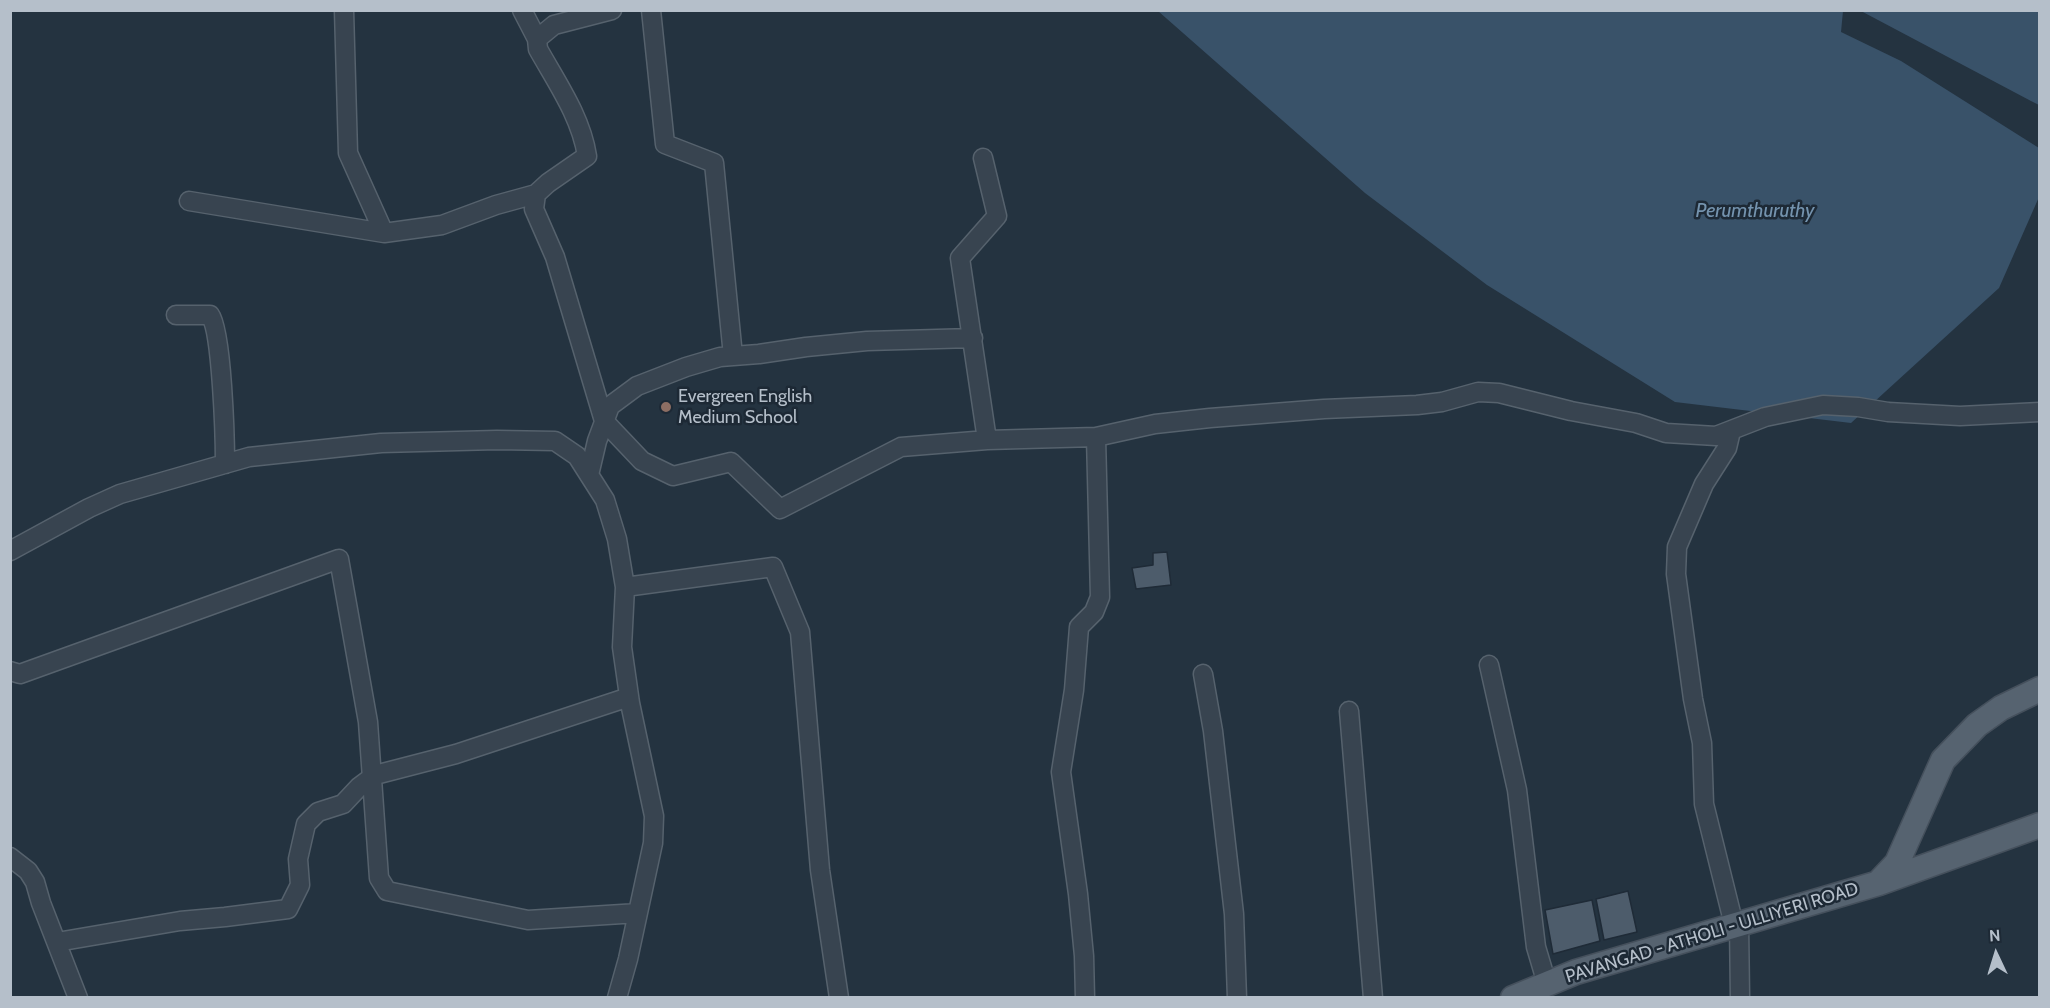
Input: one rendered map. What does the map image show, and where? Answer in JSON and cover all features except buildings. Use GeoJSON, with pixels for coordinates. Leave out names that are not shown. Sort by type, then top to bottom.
{"type":"FeatureCollection","features":[{"type":"Feature","properties":{"kind":"main road","name":"PAVANGAD - ATHOLI - ULLIYERI ROAD"},"geometry":{"type":"LineString","coordinates":[[1879,883],[1897,863],[1943,760],[1977,725],[2001,708],[2040,689]]}},
{"type":"Feature","properties":{"kind":"main road","name":"PAVANGAD - ATHOLI - ULLIYERI ROAD"},"geometry":{"type":"LineString","coordinates":[[1513,998],[1576,972],[1879,883],[2040,825]]}},
{"type":"Feature","properties":{"kind":"street"},"geometry":{"type":"LineString","coordinates":[[344,10],[348,153],[384,233]]}},
{"type":"Feature","properties":{"kind":"street"},"geometry":{"type":"LineString","coordinates":[[189,201],[384,233],[442,225],[496,205],[536,194],[587,156],[576,116],[538,49],[537,39],[522,10]]}},
{"type":"Feature","properties":{"kind":"street"},"geometry":{"type":"LineString","coordinates":[[537,39],[554,25],[612,10]]}},
{"type":"Feature","properties":{"kind":"street"},"geometry":{"type":"LineString","coordinates":[[651,10],[665,144],[714,163],[733,356]]}},
{"type":"Feature","properties":{"kind":"street"},"geometry":{"type":"LineString","coordinates":[[982,158],[997,216],[960,258],[987,440]]}},
{"type":"Feature","properties":{"kind":"street"},"geometry":{"type":"LineString","coordinates":[[536,194],[534,209],[555,257],[604,421],[642,461],[673,476],[731,462],[780,509],[901,447],[987,440],[1096,437],[1155,424],[1261,413],[1417,405],[1442,402],[1478,392],[1499,393],[1571,411],[1636,423],[1666,433],[1716,436],[1765,417],[1823,405],[1960,416],[2040,412]]}},
{"type":"Feature","properties":{"kind":"street"},"geometry":{"type":"LineString","coordinates":[[176,315],[210,315],[213,319],[219,347],[225,464]]}},
{"type":"Feature","properties":{"kind":"street"},"geometry":{"type":"LineString","coordinates":[[589,475],[597,441],[610,405],[637,386],[686,367],[720,357],[867,341],[973,338]]}},
{"type":"Feature","properties":{"kind":"street"},"geometry":{"type":"LineString","coordinates":[[1731,431],[1727,448],[1704,484],[1677,547],[1676,574],[1691,688],[1702,743],[1704,804],[1737,924],[1740,998]]}},
{"type":"Feature","properties":{"kind":"street"},"geometry":{"type":"LineString","coordinates":[[1085,998],[1080,915],[1061,772],[1074,690],[1079,627],[1094,612],[1100,597],[1096,437]]}},
{"type":"Feature","properties":{"kind":"street"},"geometry":{"type":"LineString","coordinates":[[10,551],[89,508],[120,494],[249,458],[381,443],[497,440],[555,441],[578,456],[606,500],[617,539],[625,587],[622,647],[629,696],[654,816],[653,843],[617,998]]}},
{"type":"Feature","properties":{"kind":"street"},"geometry":{"type":"LineString","coordinates":[[10,671],[20,674],[339,559],[368,722],[379,878],[387,891],[528,920],[638,913]]}},
{"type":"Feature","properties":{"kind":"street"},"geometry":{"type":"LineString","coordinates":[[625,587],[773,567],[800,632],[820,870],[840,998]]}},
{"type":"Feature","properties":{"kind":"street"},"geometry":{"type":"LineString","coordinates":[[1489,665],[1516,790],[1536,947],[1547,984]]}},
{"type":"Feature","properties":{"kind":"street"},"geometry":{"type":"LineString","coordinates":[[1203,674],[1213,731],[1234,914],[1237,998]]}},
{"type":"Feature","properties":{"kind":"street"},"geometry":{"type":"LineString","coordinates":[[57,942],[180,921],[288,909],[300,885],[298,860],[306,824],[318,812],[343,804],[372,777],[465,751],[629,696]]}},
{"type":"Feature","properties":{"kind":"street"},"geometry":{"type":"LineString","coordinates":[[1349,711],[1373,998]]}},
{"type":"Feature","properties":{"kind":"street"},"geometry":{"type":"LineString","coordinates":[[10,844],[14,861],[27,871],[35,882],[78,998]]}},
{"type":"Feature","properties":{"kind":"water","name":"Perumthuruthy"},"geometry":{"type":"Polygon","coordinates":[[[1158,11],[1843,11],[1841,32],[1901,61],[2039,148],[2039,197],[1999,288],[1851,423],[1675,402],[1487,285],[1365,193],[1158,11]]]}},
{"type":"Feature","properties":{"kind":"water"},"geometry":{"type":"Polygon","coordinates":[[[1861,11],[2039,11],[2039,105],[2031,101],[1861,11]]]}},
{"type":"Feature","properties":{"kind":"place","name":"Evergreen English Medium School"},"geometry":{"type":"Point","coordinates":[666,407]}}]}
